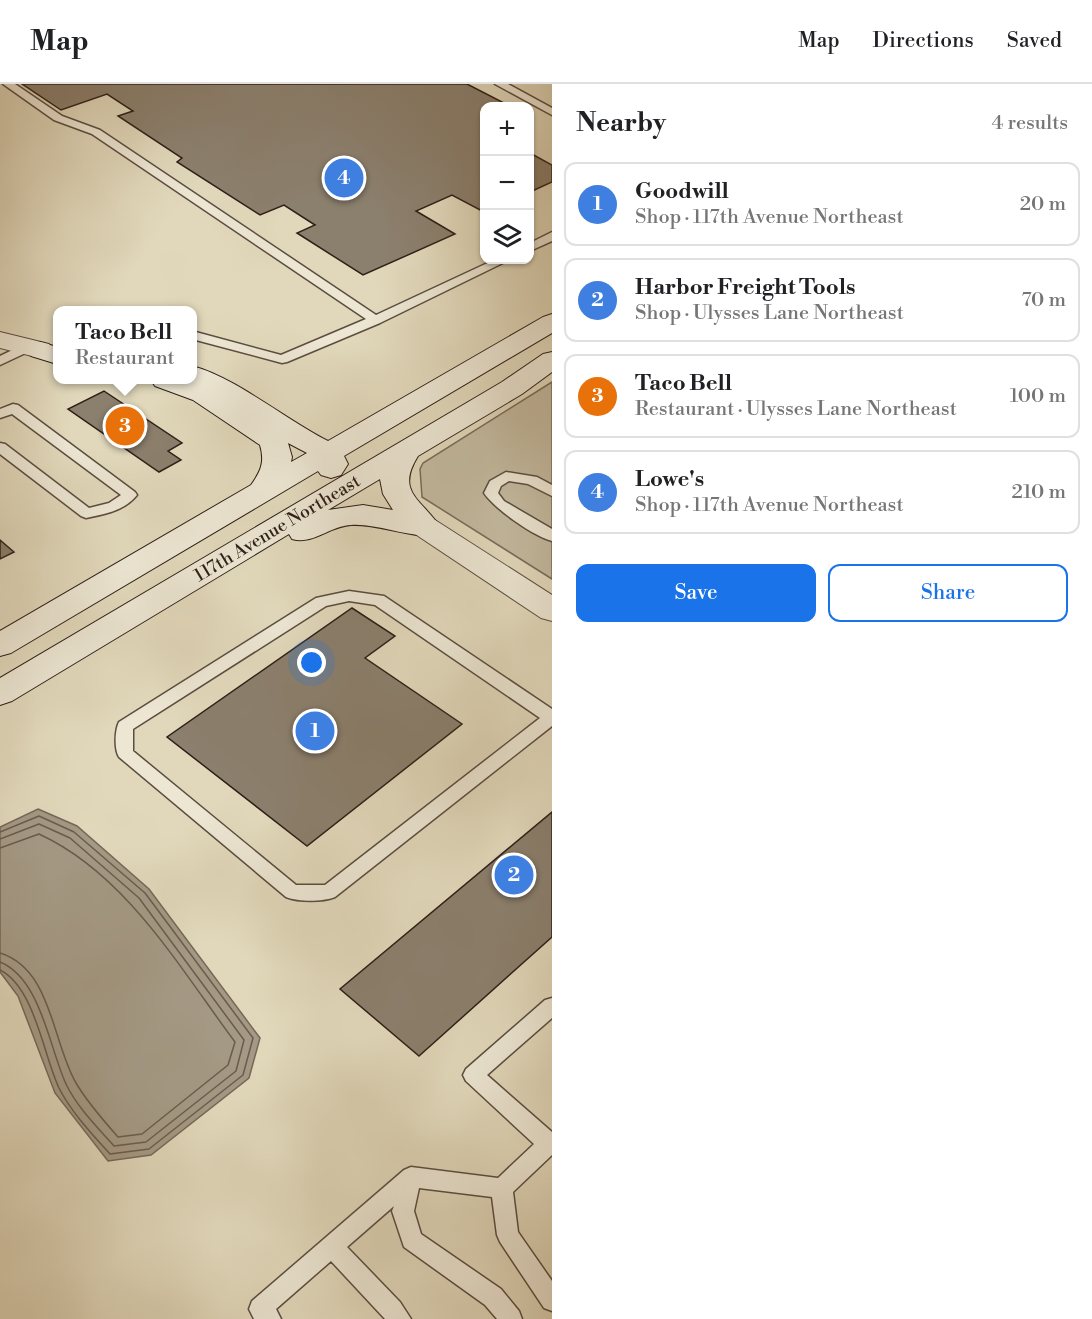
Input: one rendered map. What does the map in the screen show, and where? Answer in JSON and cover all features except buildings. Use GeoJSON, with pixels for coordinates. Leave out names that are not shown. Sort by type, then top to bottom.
{"type":"FeatureCollection","features":[{"type":"Feature","properties":{"kind":"street","name":"117th Avenue Northeast"},"geometry":{"type":"LineString","coordinates":[[0,645],[552,322]]}},
{"type":"Feature","properties":{"kind":"street"},"geometry":{"type":"LineString","coordinates":[[0,340],[46,351]]}},
{"type":"Feature","properties":{"kind":"street","name":"117th Avenue Northeast"},"geometry":{"type":"LineString","coordinates":[[0,693],[512,387],[552,360]]}},
{"type":"Feature","properties":{"kind":"street"},"geometry":{"type":"LineString","coordinates":[[162,596],[325,479],[334,464],[329,453],[290,433],[216,385],[197,376]]}},
{"type":"Feature","properties":{"kind":"street"},"geometry":{"type":"LineString","coordinates":[[175,384],[203,394],[273,441],[278,457],[276,472],[259,495]]}},
{"type":"Feature","properties":{"kind":"street"},"geometry":{"type":"LineString","coordinates":[[408,449],[396,471],[395,487],[408,510],[425,527],[552,610]]}},
{"type":"Feature","properties":{"kind":"street"},"geometry":{"type":"LineString","coordinates":[[162,596],[219,581],[320,522],[344,514],[390,518],[425,527]]}},
{"type":"Feature","properties":{"kind":"lane"},"geometry":{"type":"LineString","coordinates":[[8,84],[58,118],[96,132],[375,320]]}},
{"type":"Feature","properties":{"kind":"lane"},"geometry":{"type":"LineString","coordinates":[[500,84],[552,112]]}},
{"type":"Feature","properties":{"kind":"lane"},"geometry":{"type":"LineString","coordinates":[[534,245],[552,236]]}},
{"type":"Feature","properties":{"kind":"lane"},"geometry":{"type":"LineString","coordinates":[[197,336],[282,359],[375,320],[494,264]]}},
{"type":"Feature","properties":{"kind":"lane"},"geometry":{"type":"LineString","coordinates":[[0,361],[46,351]]}},
{"type":"Feature","properties":{"kind":"lane"},"geometry":{"type":"LineString","coordinates":[[0,414],[13,408],[130,495],[114,507],[86,513],[0,447]]}},
{"type":"Feature","properties":{"kind":"lane"},"geometry":{"type":"LineString","coordinates":[[552,491],[532,480],[506,476],[495,484],[490,493],[499,504],[552,536]]}},
{"type":"Feature","properties":{"kind":"lane"},"geometry":{"type":"LineString","coordinates":[[349,596],[379,600],[551,717],[328,892],[292,892],[125,753],[125,726],[321,602],[349,596]]}},
{"type":"Feature","properties":{"kind":"lane"},"geometry":{"type":"LineString","coordinates":[[502,1188],[550,1143],[473,1075],[552,1006]]}},
{"type":"Feature","properties":{"kind":"lane"},"geometry":{"type":"LineString","coordinates":[[270,1319],[260,1309],[411,1177],[502,1188]]}},
{"type":"Feature","properties":{"kind":"lane"},"geometry":{"type":"LineString","coordinates":[[411,1177],[403,1210],[412,1240],[493,1297],[510,1319]]}},
{"type":"Feature","properties":{"kind":"lane"},"geometry":{"type":"LineString","coordinates":[[502,1188],[508,1235],[552,1300]]}},
{"type":"Feature","properties":{"kind":"lane"},"geometry":{"type":"LineString","coordinates":[[333,1245],[348,1266],[388,1304],[400,1319]]}},
{"type":"Feature","properties":{"kind":"shaded area"},"geometry":{"type":"Polygon","coordinates":[[[552,382],[552,579],[422,497],[420,469],[423,463],[552,382]]]}},
{"type":"Feature","properties":{"kind":"water"},"geometry":{"type":"Polygon","coordinates":[[[38,809],[77,826],[149,889],[260,1038],[249,1078],[151,1155],[108,1161],[55,1093],[18,996],[0,972],[0,827],[38,809]]]}},
{"type":"Feature","properties":{"kind":"place","name":"Lowe's"},"geometry":{"type":"Point","coordinates":[344,178]}},
{"type":"Feature","properties":{"kind":"place","name":"Taco Bell"},"geometry":{"type":"Point","coordinates":[125,426]}},
{"type":"Feature","properties":{"kind":"place","name":"Goodwill"},"geometry":{"type":"Point","coordinates":[315,731]}},
{"type":"Feature","properties":{"kind":"place","name":"Harbor Freight Tools"},"geometry":{"type":"Point","coordinates":[514,875]}}]}
